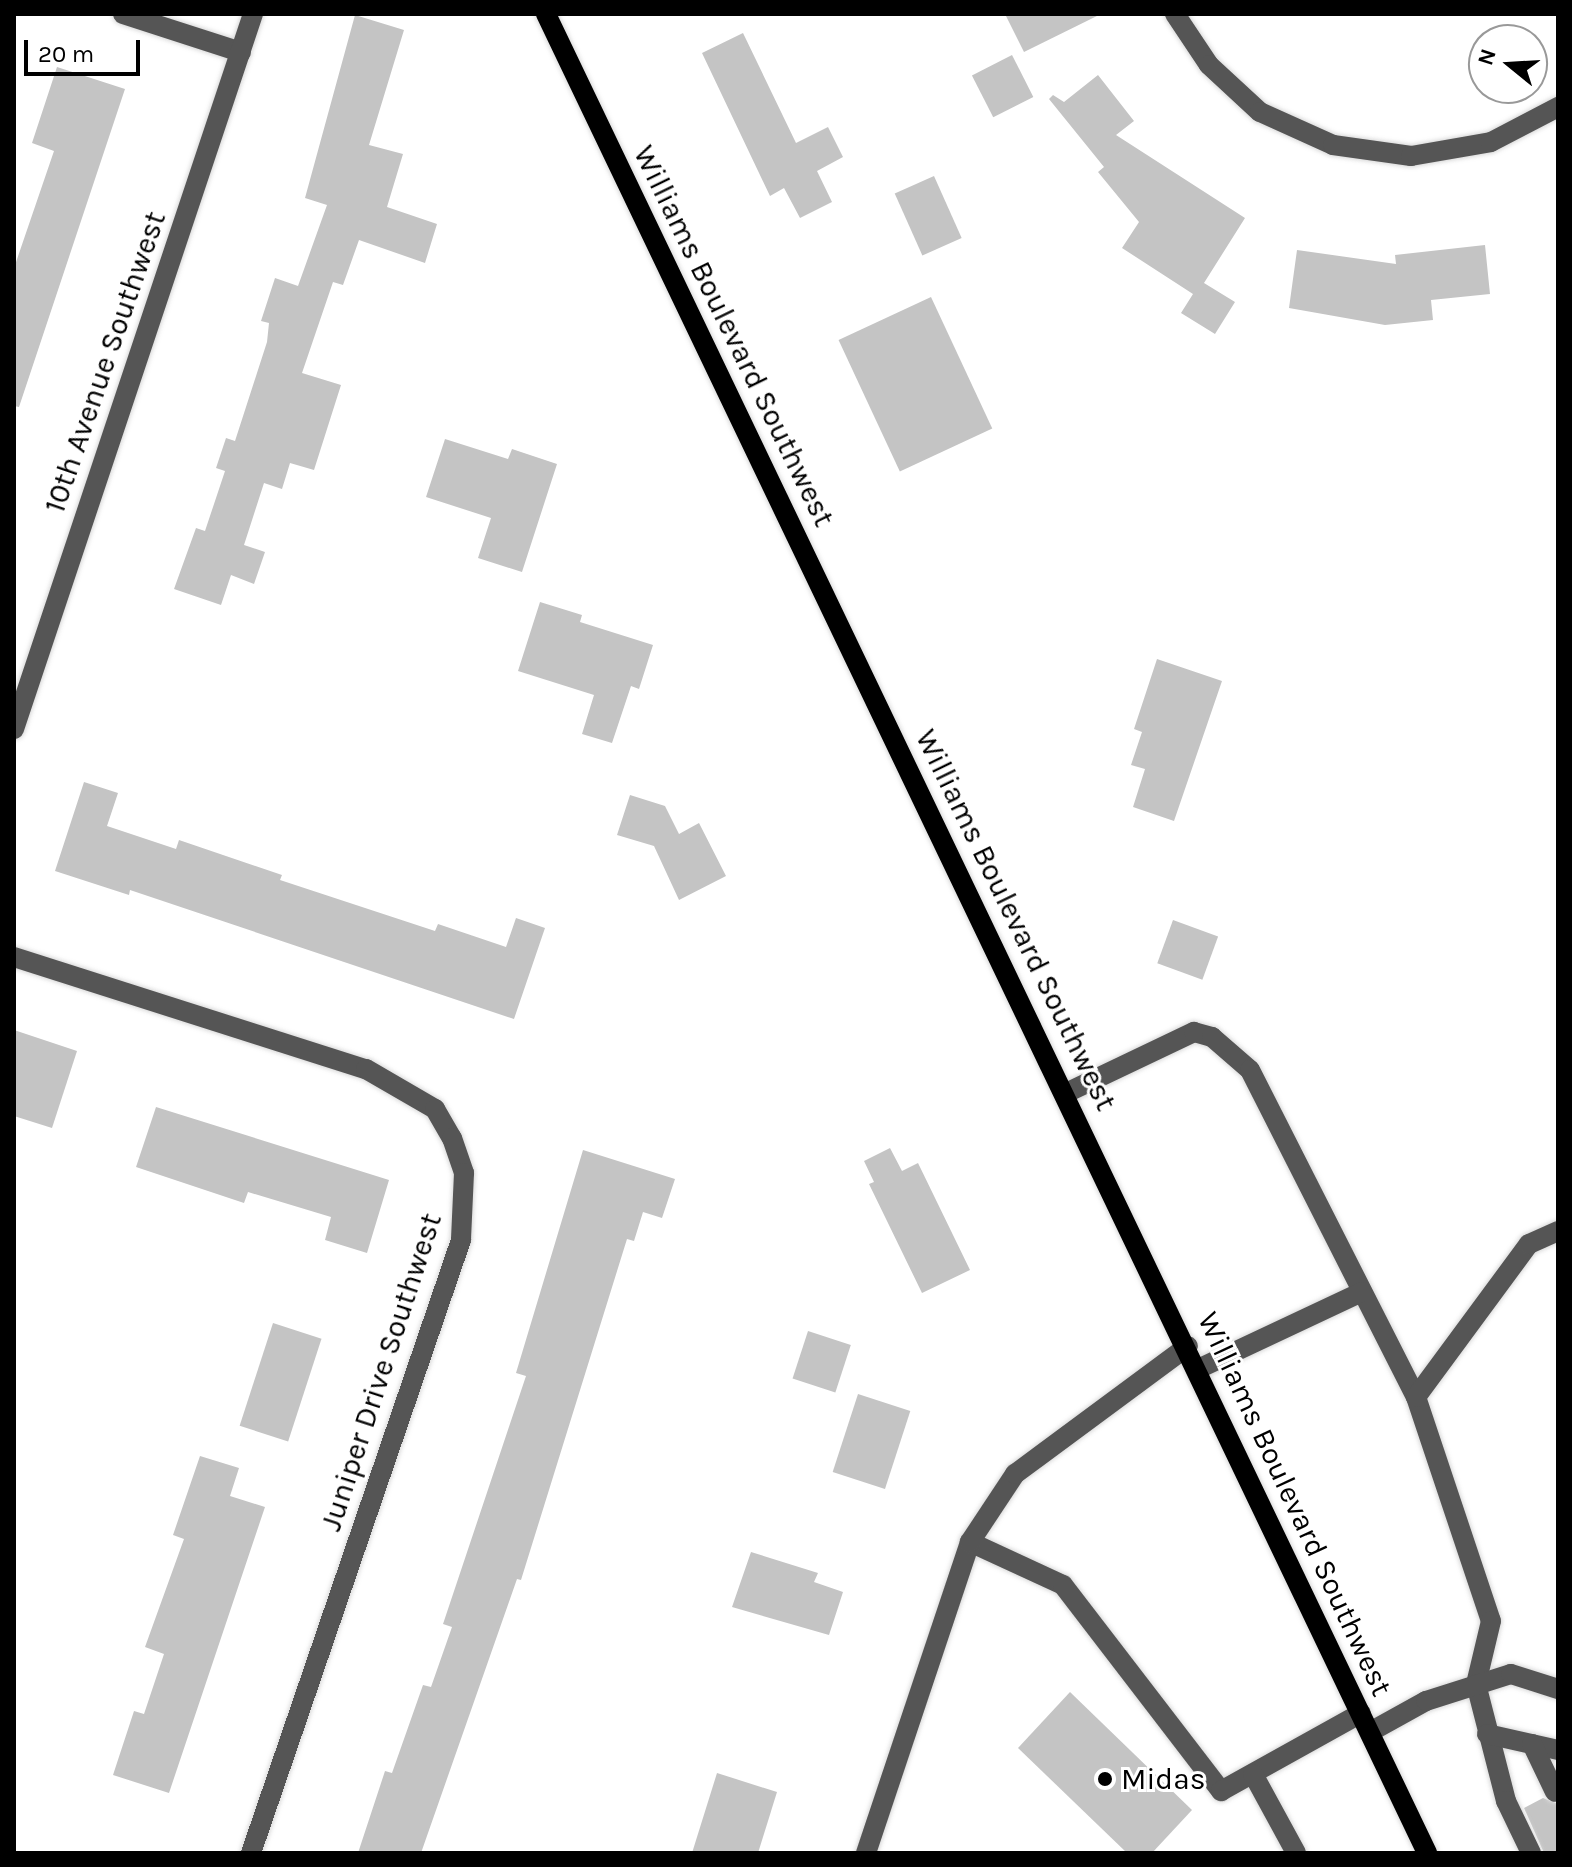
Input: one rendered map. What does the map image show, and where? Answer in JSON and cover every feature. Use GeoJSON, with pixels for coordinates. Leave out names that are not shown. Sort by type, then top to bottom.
{"type":"FeatureCollection","features":[{"type":"Feature","properties":{"kind":"main road","name":"Williams Boulevard Southwest"},"geometry":{"type":"LineString","coordinates":[[546,14],[1188,1346],[1427,1853]]}},
{"type":"Feature","properties":{"kind":"street"},"geometry":{"type":"LineString","coordinates":[[123,14],[241,52]]}},
{"type":"Feature","properties":{"kind":"street","name":"10th Avenue Southwest"},"geometry":{"type":"LineString","coordinates":[[14,729],[253,14]]}},
{"type":"Feature","properties":{"kind":"street"},"geometry":{"type":"LineString","coordinates":[[1175,14],[1209,65],[1260,112],[1333,145],[1411,156],[1478,144],[1558,107]]}},
{"type":"Feature","properties":{"kind":"street","name":"Juniper Drive Southwest"},"geometry":{"type":"LineString","coordinates":[[14,957],[366,1069],[435,1109],[452,1138],[464,1173],[461,1240],[251,1853]]}},
{"type":"Feature","properties":{"kind":"street"},"geometry":{"type":"LineString","coordinates":[[1066,1093],[1194,1032],[1212,1037],[1250,1070],[1416,1397],[1491,1621],[1476,1684],[1506,1801],[1531,1853]]}},
{"type":"Feature","properties":{"kind":"street"},"geometry":{"type":"LineString","coordinates":[[1416,1397],[1529,1244],[1558,1231]]}},
{"type":"Feature","properties":{"kind":"street"},"geometry":{"type":"LineString","coordinates":[[1198,1369],[1362,1292]]}},
{"type":"Feature","properties":{"kind":"street"},"geometry":{"type":"LineString","coordinates":[[866,1853],[970,1542],[1015,1474],[1188,1346]]}},
{"type":"Feature","properties":{"kind":"street"},"geometry":{"type":"LineString","coordinates":[[970,1542],[1063,1585],[1221,1791],[1366,1723],[1476,1684],[1511,1674],[1558,1689]]}},
{"type":"Feature","properties":{"kind":"street"},"geometry":{"type":"LineString","coordinates":[[1487,1734],[1558,1750]]}},
{"type":"Feature","properties":{"kind":"street"},"geometry":{"type":"LineString","coordinates":[[1532,1744],[1555,1792]]}},
{"type":"Feature","properties":{"kind":"street"},"geometry":{"type":"LineString","coordinates":[[1253,1774],[1296,1853]]}},
{"type":"Feature","properties":{"kind":"building"},"geometry":{"type":"Polygon","coordinates":[[[1005,14],[1101,14],[1024,52],[1005,14]]]}},
{"type":"Feature","properties":{"kind":"building"},"geometry":{"type":"Polygon","coordinates":[[[355,15],[404,30],[369,145],[403,154],[387,207],[437,224],[425,263],[359,240],[343,285],[333,282],[302,373],[341,385],[314,470],[290,463],[282,489],[264,483],[244,545],[265,552],[254,584],[231,575],[221,605],[174,589],[196,528],[205,531],[225,471],[216,468],[226,438],[235,441],[267,342],[269,323],[261,321],[275,278],[298,286],[327,205],[305,198],[355,15]]]}},
{"type":"Feature","properties":{"kind":"building"},"geometry":{"type":"Polygon","coordinates":[[[743,33],[796,143],[828,127],[843,157],[817,171],[832,202],[800,218],[784,188],[770,196],[702,53],[743,33]]]}},
{"type":"Feature","properties":{"kind":"building"},"geometry":{"type":"Polygon","coordinates":[[[1012,55],[1033,97],[993,117],[972,75],[1012,55]]]}},
{"type":"Feature","properties":{"kind":"building"},"geometry":{"type":"Polygon","coordinates":[[[57,67],[125,89],[19,407],[14,406],[14,268],[54,151],[32,143],[57,67]]]}},
{"type":"Feature","properties":{"kind":"building"},"geometry":{"type":"Polygon","coordinates":[[[1098,75],[1134,121],[1116,135],[1245,218],[1204,283],[1235,302],[1215,334],[1181,313],[1193,294],[1122,248],[1139,222],[1098,172],[1104,167],[1049,99],[1053,95],[1064,102],[1098,75]]]}},
{"type":"Feature","properties":{"kind":"building"},"geometry":{"type":"Polygon","coordinates":[[[934,176],[962,238],[922,256],[895,193],[934,176]]]}},
{"type":"Feature","properties":{"kind":"building"},"geometry":{"type":"Polygon","coordinates":[[[1485,245],[1490,294],[1431,300],[1433,320],[1385,325],[1289,308],[1297,250],[1396,264],[1395,255],[1485,245]]]}},
{"type":"Feature","properties":{"kind":"building"},"geometry":{"type":"Polygon","coordinates":[[[931,297],[992,428],[900,472],[839,340],[931,297]]]}},
{"type":"Feature","properties":{"kind":"building"},"geometry":{"type":"Polygon","coordinates":[[[445,439],[508,459],[512,449],[557,464],[522,572],[478,558],[491,518],[426,497],[445,439]]]}},
{"type":"Feature","properties":{"kind":"building"},"geometry":{"type":"Polygon","coordinates":[[[540,602],[582,615],[580,622],[653,645],[639,689],[631,686],[612,743],[582,734],[594,695],[518,671],[540,602]]]}},
{"type":"Feature","properties":{"kind":"building"},"geometry":{"type":"Polygon","coordinates":[[[1157,659],[1222,681],[1174,821],[1133,807],[1145,769],[1131,765],[1142,732],[1134,729],[1157,659]]]}},
{"type":"Feature","properties":{"kind":"building"},"geometry":{"type":"Polygon","coordinates":[[[84,782],[118,793],[107,826],[176,849],[179,840],[282,875],[280,880],[435,931],[438,924],[506,947],[516,918],[545,928],[514,1019],[130,890],[129,895],[55,871],[84,782]]]}},
{"type":"Feature","properties":{"kind":"building"},"geometry":{"type":"Polygon","coordinates":[[[630,795],[665,806],[679,834],[699,823],[726,876],[679,900],[654,846],[617,835],[630,795]]]}},
{"type":"Feature","properties":{"kind":"building"},"geometry":{"type":"Polygon","coordinates":[[[1173,920],[1218,936],[1202,980],[1157,963],[1173,920]]]}},
{"type":"Feature","properties":{"kind":"building"},"geometry":{"type":"Polygon","coordinates":[[[14,1030],[77,1051],[52,1128],[14,1116],[14,1030]]]}},
{"type":"Feature","properties":{"kind":"building"},"geometry":{"type":"Polygon","coordinates":[[[156,1107],[389,1180],[367,1253],[325,1240],[331,1217],[248,1192],[244,1203],[136,1167],[156,1107]]]}},
{"type":"Feature","properties":{"kind":"building"},"geometry":{"type":"Polygon","coordinates":[[[890,1148],[902,1171],[918,1163],[970,1270],[922,1293],[869,1184],[874,1182],[864,1161],[890,1148]]]}},
{"type":"Feature","properties":{"kind":"building"},"geometry":{"type":"Polygon","coordinates":[[[583,1150],[675,1179],[662,1218],[643,1212],[634,1241],[627,1239],[521,1580],[517,1579],[421,1853],[358,1853],[385,1771],[392,1773],[423,1685],[431,1687],[452,1627],[443,1624],[526,1376],[516,1373],[583,1150]]]}},
{"type":"Feature","properties":{"kind":"building"},"geometry":{"type":"Polygon","coordinates":[[[273,1323],[322,1339],[288,1441],[240,1426],[273,1323]]]}},
{"type":"Feature","properties":{"kind":"building"},"geometry":{"type":"Polygon","coordinates":[[[808,1331],[851,1345],[835,1392],[793,1379],[808,1331]]]}},
{"type":"Feature","properties":{"kind":"building"},"geometry":{"type":"Polygon","coordinates":[[[858,1394],[910,1411],[885,1489],[833,1472],[858,1394]]]}},
{"type":"Feature","properties":{"kind":"building"},"geometry":{"type":"Polygon","coordinates":[[[200,1456],[239,1468],[230,1496],[265,1507],[169,1793],[113,1775],[134,1711],[144,1714],[164,1654],[145,1647],[184,1539],[173,1535],[200,1456]]]}},
{"type":"Feature","properties":{"kind":"building"},"geometry":{"type":"Polygon","coordinates":[[[751,1552],[818,1573],[814,1582],[843,1592],[829,1635],[732,1607],[751,1552]]]}},
{"type":"Feature","properties":{"kind":"building","name":"Midas"},"geometry":{"type":"Polygon","coordinates":[[[1070,1692],[1192,1810],[1152,1853],[1127,1853],[1018,1748],[1070,1692]]]}},
{"type":"Feature","properties":{"kind":"building"},"geometry":{"type":"Polygon","coordinates":[[[717,1773],[777,1792],[758,1853],[692,1853],[717,1773]]]}},
{"type":"Feature","properties":{"kind":"building"},"geometry":{"type":"Polygon","coordinates":[[[1543,1798],[1558,1804],[1558,1853],[1544,1853],[1524,1808],[1543,1798]]]}},
{"type":"Feature","properties":{"kind":"place","name":"Midas"},"geometry":{"type":"Point","coordinates":[1105,1779]}}]}
